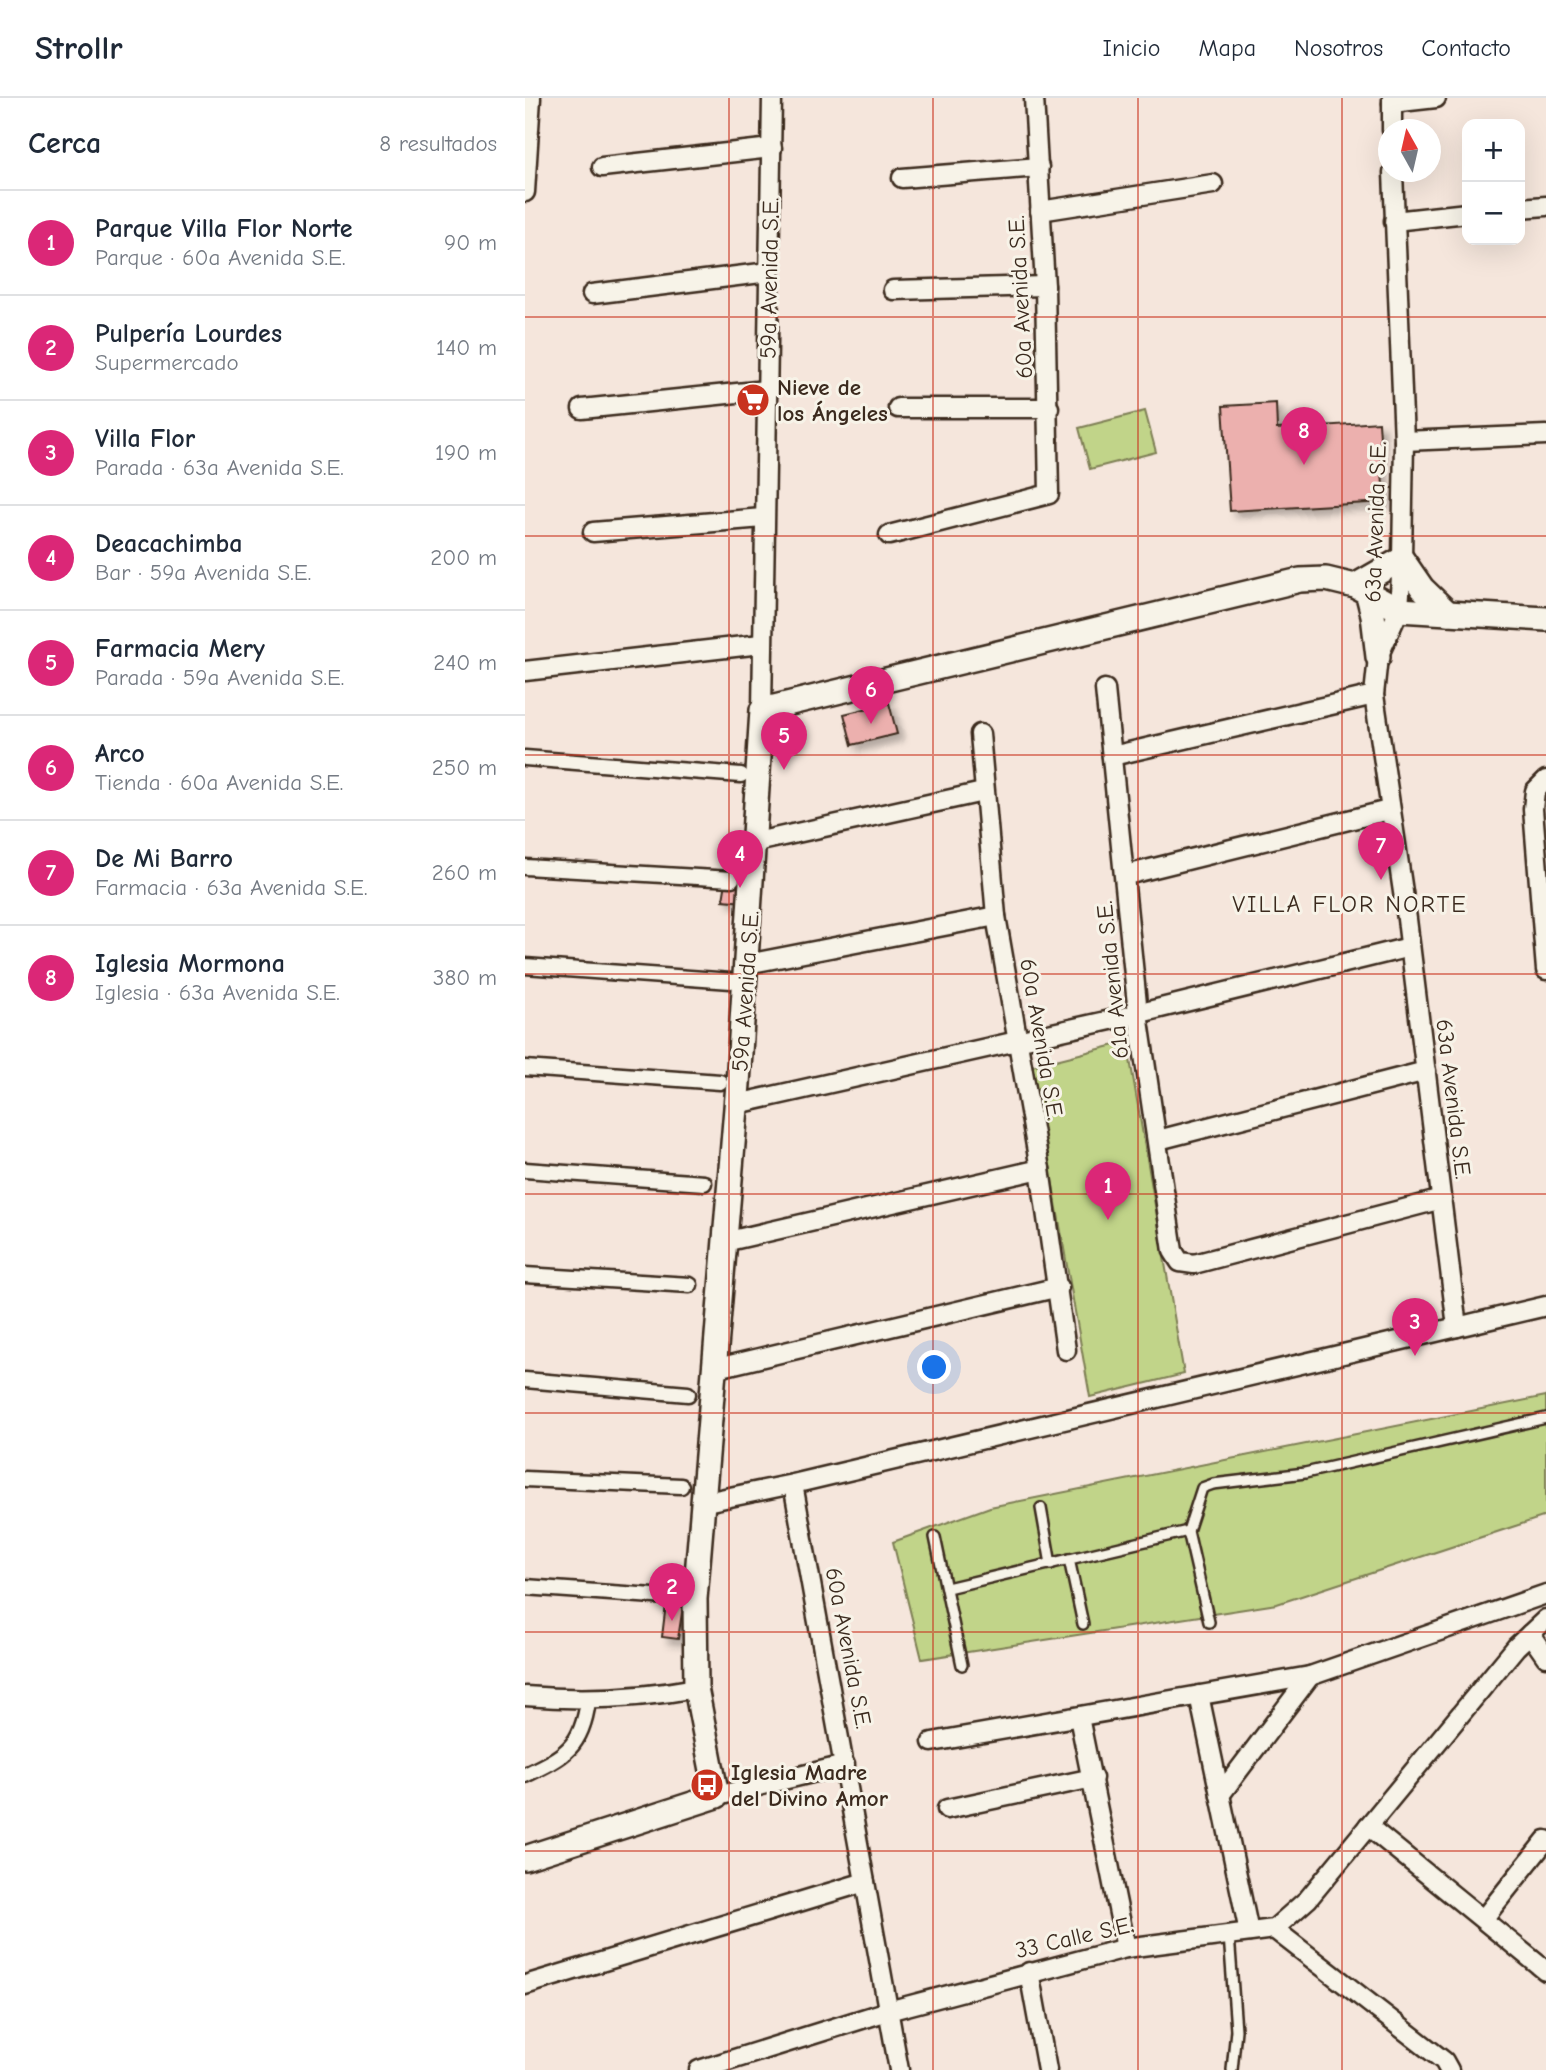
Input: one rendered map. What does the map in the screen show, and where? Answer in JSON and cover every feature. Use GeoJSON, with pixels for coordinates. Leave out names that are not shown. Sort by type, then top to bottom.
{"type":"FeatureCollection","features":[{"type":"Feature","properties":{"kind":"street"},"geometry":{"type":"LineString","coordinates":[[525,192],[531,98]]}},
{"type":"Feature","properties":{"kind":"street","name":"59a Avenida S.E."},"geometry":{"type":"LineString","coordinates":[[717,1796],[695,1688],[694,1630],[701,1503],[737,1104],[756,842],[762,710],[763,518],[772,98]]}},
{"type":"Feature","properties":{"kind":"street","name":"60a Avenida S.E."},"geometry":{"type":"LineString","coordinates":[[889,535],[1049,494],[1045,286],[1034,98]]}},
{"type":"Feature","properties":{"kind":"street"},"geometry":{"type":"LineString","coordinates":[[1392,119],[1392,100],[1436,98]]}},
{"type":"Feature","properties":{"kind":"street"},"geometry":{"type":"LineString","coordinates":[[603,167],[772,148]]}},
{"type":"Feature","properties":{"kind":"street"},"geometry":{"type":"LineString","coordinates":[[902,178],[1039,167]]}},
{"type":"Feature","properties":{"kind":"street","name":"63a Avenida S.E."},"geometry":{"type":"LineString","coordinates":[[1393,182],[1403,441],[1402,559],[1399,610],[1378,657],[1374,695],[1410,947],[1457,1326]]}},
{"type":"Feature","properties":{"kind":"street"},"geometry":{"type":"LineString","coordinates":[[1040,211],[1213,184]]}},
{"type":"Feature","properties":{"kind":"street"},"geometry":{"type":"LineString","coordinates":[[1525,208],[1546,206]]}},
{"type":"Feature","properties":{"kind":"street"},"geometry":{"type":"LineString","coordinates":[[1394,221],[1462,214]]}},
{"type":"Feature","properties":{"kind":"street"},"geometry":{"type":"LineString","coordinates":[[592,294],[769,272]]}},
{"type":"Feature","properties":{"kind":"street"},"geometry":{"type":"LineString","coordinates":[[893,290],[1045,286]]}},
{"type":"Feature","properties":{"kind":"street"},"geometry":{"type":"LineString","coordinates":[[582,409],[766,390]]}},
{"type":"Feature","properties":{"kind":"street"},"geometry":{"type":"LineString","coordinates":[[898,408],[1049,408]]}},
{"type":"Feature","properties":{"kind":"street"},"geometry":{"type":"LineString","coordinates":[[1403,441],[1546,435]]}},
{"type":"Feature","properties":{"kind":"street"},"geometry":{"type":"LineString","coordinates":[[593,533],[763,518]]}},
{"type":"Feature","properties":{"kind":"street"},"geometry":{"type":"LineString","coordinates":[[1361,589],[1402,559],[1422,589],[1448,613]]}},
{"type":"Feature","properties":{"kind":"street"},"geometry":{"type":"LineString","coordinates":[[762,710],[1300,580],[1326,579],[1361,589],[1399,610],[1546,619]]}},
{"type":"Feature","properties":{"kind":"street"},"geometry":{"type":"LineString","coordinates":[[1361,589],[1373,615],[1378,657]]}},
{"type":"Feature","properties":{"kind":"street"},"geometry":{"type":"LineString","coordinates":[[525,671],[761,644]]}},
{"type":"Feature","properties":{"kind":"street","name":"61a Avenida S.E."},"geometry":{"type":"LineString","coordinates":[[1105,690],[1126,875],[1137,1014],[1173,1251],[1180,1262],[1194,1264],[1442,1199]]}},
{"type":"Feature","properties":{"kind":"street"},"geometry":{"type":"LineString","coordinates":[[1112,756],[1374,695]]}},
{"type":"Feature","properties":{"kind":"street","name":"60a Avenida S.E."},"geometry":{"type":"LineString","coordinates":[[980,734],[996,916],[1040,1169],[1066,1350]]}},
{"type":"Feature","properties":{"kind":"street"},"geometry":{"type":"LineString","coordinates":[[525,758],[741,775]]}},
{"type":"Feature","properties":{"kind":"street"},"geometry":{"type":"LineString","coordinates":[[1546,780],[1539,785],[1533,800],[1546,970]]}},
{"type":"Feature","properties":{"kind":"street"},"geometry":{"type":"LineString","coordinates":[[756,842],[983,792]]}},
{"type":"Feature","properties":{"kind":"street"},"geometry":{"type":"LineString","coordinates":[[1126,875],[1389,810]]}},
{"type":"Feature","properties":{"kind":"street"},"geometry":{"type":"LineString","coordinates":[[525,867],[732,878]]}},
{"type":"Feature","properties":{"kind":"street"},"geometry":{"type":"LineString","coordinates":[[747,964],[996,916]]}},
{"type":"Feature","properties":{"kind":"street"},"geometry":{"type":"LineString","coordinates":[[737,1104],[1017,1042],[1410,947]]}},
{"type":"Feature","properties":{"kind":"street"},"geometry":{"type":"LineString","coordinates":[[525,966],[731,981]]}},
{"type":"Feature","properties":{"kind":"street"},"geometry":{"type":"LineString","coordinates":[[525,1068],[720,1082]]}},
{"type":"Feature","properties":{"kind":"street"},"geometry":{"type":"LineString","coordinates":[[1158,1140],[1426,1071]]}},
{"type":"Feature","properties":{"kind":"street"},"geometry":{"type":"LineString","coordinates":[[724,1242],[1040,1169]]}},
{"type":"Feature","properties":{"kind":"street"},"geometry":{"type":"LineString","coordinates":[[525,1170],[703,1183]]}},
{"type":"Feature","properties":{"kind":"street"},"geometry":{"type":"LineString","coordinates":[[525,1275],[690,1285]]}},
{"type":"Feature","properties":{"kind":"street"},"geometry":{"type":"LineString","coordinates":[[713,1369],[1059,1287]]}},
{"type":"Feature","properties":{"kind":"street"},"geometry":{"type":"LineString","coordinates":[[701,1503],[793,1484],[1546,1306]]}},
{"type":"Feature","properties":{"kind":"street"},"geometry":{"type":"LineString","coordinates":[[525,1380],[688,1394]]}},
{"type":"Feature","properties":{"kind":"street"},"geometry":{"type":"LineString","coordinates":[[525,1479],[681,1486]]}},
{"type":"Feature","properties":{"kind":"street","name":"60a Avenida S.E."},"geometry":{"type":"LineString","coordinates":[[793,1484],[899,2070]]}},
{"type":"Feature","properties":{"kind":"street"},"geometry":{"type":"LineString","coordinates":[[525,1587],[668,1597]]}},
{"type":"Feature","properties":{"kind":"street"},"geometry":{"type":"LineString","coordinates":[[932,1742],[1310,1676],[1546,1594]]}},
{"type":"Feature","properties":{"kind":"street"},"geometry":{"type":"LineString","coordinates":[[1448,2070],[1444,2060],[1274,1929],[1308,1899],[1516,1647],[1546,1619]]}},
{"type":"Feature","properties":{"kind":"street"},"geometry":{"type":"LineString","coordinates":[[1530,1634],[1546,1657]]}},
{"type":"Feature","properties":{"kind":"street"},"geometry":{"type":"LineString","coordinates":[[1220,1795],[1310,1676]]}},
{"type":"Feature","properties":{"kind":"street"},"geometry":{"type":"LineString","coordinates":[[525,1696],[588,1701],[645,1698],[695,1688]]}},
{"type":"Feature","properties":{"kind":"street"},"geometry":{"type":"LineString","coordinates":[[1199,1695],[1249,1932]]}},
{"type":"Feature","properties":{"kind":"street"},"geometry":{"type":"LineString","coordinates":[[525,1775],[562,1758],[580,1737],[588,1701]]}},
{"type":"Feature","properties":{"kind":"street"},"geometry":{"type":"LineString","coordinates":[[1079,1717],[1126,1948]]}},
{"type":"Feature","properties":{"kind":"street"},"geometry":{"type":"LineString","coordinates":[[525,1858],[717,1796],[823,1773],[845,1765]]}},
{"type":"Feature","properties":{"kind":"street"},"geometry":{"type":"LineString","coordinates":[[947,1809],[1093,1778]]}},
{"type":"Feature","properties":{"kind":"street"},"geometry":{"type":"LineString","coordinates":[[1369,1826],[1546,1971]]}},
{"type":"Feature","properties":{"kind":"street"},"geometry":{"type":"LineString","coordinates":[[1484,1918],[1546,1840]]}},
{"type":"Feature","properties":{"kind":"street"},"geometry":{"type":"LineString","coordinates":[[525,1985],[865,1882]]}},
{"type":"Feature","properties":{"kind":"street","name":"33 Calle S.E."},"geometry":{"type":"LineString","coordinates":[[699,2070],[888,2011],[1126,1948],[1274,1929]]}},
{"type":"Feature","properties":{"kind":"street"},"geometry":{"type":"LineString","coordinates":[[1029,1972],[1047,2070]]}},
{"type":"Feature","properties":{"kind":"lane"},"geometry":{"type":"LineString","coordinates":[[1209,1622],[1188,1531],[1202,1488],[1213,1483],[1305,1473],[1546,1418]]}},
{"type":"Feature","properties":{"kind":"lane"},"geometry":{"type":"LineString","coordinates":[[1041,1508],[1051,1563]]}},
{"type":"Feature","properties":{"kind":"lane"},"geometry":{"type":"LineString","coordinates":[[947,1588],[1188,1531]]}},
{"type":"Feature","properties":{"kind":"lane"},"geometry":{"type":"LineString","coordinates":[[935,1537],[962,1665]]}},
{"type":"Feature","properties":{"kind":"lane"},"geometry":{"type":"LineString","coordinates":[[1069,1559],[1083,1624]]}},
{"type":"Feature","properties":{"kind":"lane"},"geometry":{"type":"LineString","coordinates":[[1229,1935],[1236,2030],[1232,2070]]}},
{"type":"Feature","properties":{"kind":"green space"},"geometry":{"type":"Polygon","coordinates":[[[1145,411],[1156,452],[1090,469],[1079,428],[1145,411]]]}},
{"type":"Feature","properties":{"kind":"green space"},"geometry":{"type":"Polygon","coordinates":[[[1127,1042],[1184,1374],[1090,1397],[1032,1066],[1127,1042]]]}},
{"type":"Feature","properties":{"kind":"green space"},"geometry":{"type":"Polygon","coordinates":[[[1546,1396],[1546,1516],[1277,1604],[922,1659],[893,1542],[990,1507],[1546,1396]]]}},
{"type":"Feature","properties":{"kind":"building"},"geometry":{"type":"Polygon","coordinates":[[[1276,403],[1277,429],[1379,422],[1384,502],[1230,511],[1223,406],[1276,403]]]}},
{"type":"Feature","properties":{"kind":"building"},"geometry":{"type":"Polygon","coordinates":[[[889,703],[897,734],[852,745],[844,714],[889,703]]]}},
{"type":"Feature","properties":{"kind":"building"},"geometry":{"type":"Polygon","coordinates":[[[726,882],[746,884],[744,902],[723,900],[726,882]]]}},
{"type":"Feature","properties":{"kind":"building"},"geometry":{"type":"Polygon","coordinates":[[[666,1604],[683,1606],[678,1639],[662,1637],[666,1604]]]}},
{"type":"Feature","properties":{"kind":"place","name":"Nieve de los Ángeles"},"geometry":{"type":"Point","coordinates":[753,400]}},
{"type":"Feature","properties":{"kind":"place","name":"Iglesia Mormona"},"geometry":{"type":"Point","coordinates":[1304,465]}},
{"type":"Feature","properties":{"kind":"place","name":"Arco"},"geometry":{"type":"Point","coordinates":[871,724]}},
{"type":"Feature","properties":{"kind":"place","name":"Farmacia Mery"},"geometry":{"type":"Point","coordinates":[784,770]}},
{"type":"Feature","properties":{"kind":"place","name":"De Mi Barro"},"geometry":{"type":"Point","coordinates":[1381,880]}},
{"type":"Feature","properties":{"kind":"place","name":"Deacachimba"},"geometry":{"type":"Point","coordinates":[740,888]}},
{"type":"Feature","properties":{"kind":"place","name":"Parque Villa Flor Norte"},"geometry":{"type":"Point","coordinates":[1108,1220]}},
{"type":"Feature","properties":{"kind":"place","name":"Villa Flor"},"geometry":{"type":"Point","coordinates":[1415,1356]}},
{"type":"Feature","properties":{"kind":"place","name":"Pulpería Lourdes"},"geometry":{"type":"Point","coordinates":[672,1621]}},
{"type":"Feature","properties":{"kind":"place","name":"Iglesia Madre del Divino Amor"},"geometry":{"type":"Point","coordinates":[707,1785]}},
{"type":"Feature","properties":{"kind":"district","name":"VILLA FLOR NORTE"},"geometry":{"type":"Point","coordinates":[1350,904]}}]}
